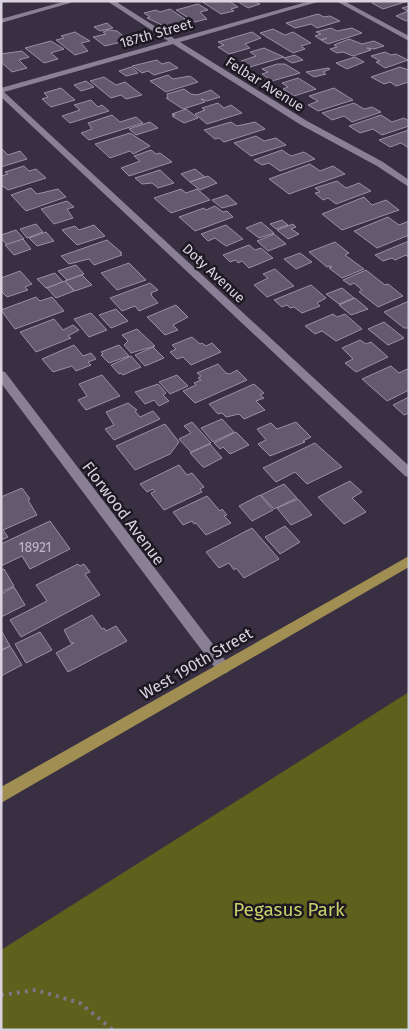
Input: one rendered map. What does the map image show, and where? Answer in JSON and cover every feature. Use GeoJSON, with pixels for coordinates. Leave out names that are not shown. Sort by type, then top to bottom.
{"type":"FeatureCollection","features":[{"type":"Feature","properties":{"kind":"main road","name":"West 190th Street"},"geometry":{"type":"LineString","coordinates":[[1,796],[409,562]]}},
{"type":"Feature","properties":{"kind":"street","name":"Felbar Avenue"},"geometry":{"type":"LineString","coordinates":[[110,1],[304,123],[380,164],[409,184]]}},
{"type":"Feature","properties":{"kind":"street","name":"187th Street"},"geometry":{"type":"LineString","coordinates":[[1,91],[318,1]]}},
{"type":"Feature","properties":{"kind":"street"},"geometry":{"type":"LineString","coordinates":[[338,1],[409,39]]}},
{"type":"Feature","properties":{"kind":"street","name":"Doty Avenue"},"geometry":{"type":"LineString","coordinates":[[1,91],[409,473]]}},
{"type":"Feature","properties":{"kind":"street","name":"Florwood Avenue"},"geometry":{"type":"LineString","coordinates":[[1,376],[223,668]]}},
{"type":"Feature","properties":{"kind":"lane"},"geometry":{"type":"LineString","coordinates":[[1,21],[74,1]]}},
{"type":"Feature","properties":{"kind":"path"},"geometry":{"type":"LineString","coordinates":[[1,995],[36,990],[80,1003],[113,1030]]}},
{"type":"Feature","properties":{"kind":"green space","name":"Pegasus Park"},"geometry":{"type":"Polygon","coordinates":[[[409,692],[409,1030],[1,1030],[1,950],[409,692]]]}},
{"type":"Feature","properties":{"kind":"building"},"geometry":{"type":"Polygon","coordinates":[[[201,1],[229,1],[238,7],[231,9],[234,11],[221,14],[201,1]]]}},
{"type":"Feature","properties":{"kind":"building"},"geometry":{"type":"Polygon","coordinates":[[[237,1],[254,1],[260,4],[248,8],[237,1]]]}},
{"type":"Feature","properties":{"kind":"building"},"geometry":{"type":"Polygon","coordinates":[[[373,1],[408,1],[383,9],[372,3],[373,1]]]}},
{"type":"Feature","properties":{"kind":"building"},"geometry":{"type":"Polygon","coordinates":[[[198,4],[208,10],[200,12],[207,19],[195,22],[176,10],[198,4]]]}},
{"type":"Feature","properties":{"kind":"building"},"geometry":{"type":"Polygon","coordinates":[[[409,6],[409,20],[406,21],[396,16],[408,11],[402,8],[409,6]]]}},
{"type":"Feature","properties":{"kind":"building"},"geometry":{"type":"Polygon","coordinates":[[[170,9],[191,23],[178,27],[173,24],[164,26],[147,18],[150,17],[144,13],[156,10],[160,12],[170,9]]]}},
{"type":"Feature","properties":{"kind":"building"},"geometry":{"type":"Polygon","coordinates":[[[318,14],[324,17],[330,16],[340,21],[317,28],[311,24],[295,28],[286,23],[318,14]]]}},
{"type":"Feature","properties":{"kind":"building"},"geometry":{"type":"Polygon","coordinates":[[[107,23],[113,28],[100,31],[94,27],[107,23]]]}},
{"type":"Feature","properties":{"kind":"building"},"geometry":{"type":"Polygon","coordinates":[[[331,28],[337,31],[352,28],[362,33],[328,44],[315,36],[321,34],[316,32],[331,28]]]}},
{"type":"Feature","properties":{"kind":"building"},"geometry":{"type":"Polygon","coordinates":[[[273,29],[285,35],[293,32],[311,43],[301,46],[305,49],[293,53],[260,33],[273,29]]]}},
{"type":"Feature","properties":{"kind":"building"},"geometry":{"type":"Polygon","coordinates":[[[109,30],[117,31],[126,38],[118,40],[121,42],[105,46],[93,37],[106,34],[103,32],[109,30]]]}},
{"type":"Feature","properties":{"kind":"building"},"geometry":{"type":"Polygon","coordinates":[[[75,32],[90,41],[81,43],[88,51],[75,55],[56,40],[64,38],[61,36],[75,32]]]}},
{"type":"Feature","properties":{"kind":"building"},"geometry":{"type":"Polygon","coordinates":[[[252,32],[261,38],[245,44],[250,48],[229,54],[218,47],[224,45],[218,42],[252,32]]]}},
{"type":"Feature","properties":{"kind":"building"},"geometry":{"type":"Polygon","coordinates":[[[349,39],[362,44],[374,41],[384,46],[374,49],[367,48],[371,50],[353,56],[343,52],[337,53],[330,49],[337,47],[334,45],[349,39]]]}},
{"type":"Feature","properties":{"kind":"building"},"geometry":{"type":"Polygon","coordinates":[[[51,41],[64,49],[51,53],[58,59],[44,63],[25,48],[51,41]]]}},
{"type":"Feature","properties":{"kind":"building"},"geometry":{"type":"Polygon","coordinates":[[[264,48],[284,57],[250,67],[241,61],[256,56],[250,52],[264,48]]]}},
{"type":"Feature","properties":{"kind":"building"},"geometry":{"type":"Polygon","coordinates":[[[22,51],[29,57],[19,60],[27,68],[12,72],[1,62],[1,54],[22,51]]]}},
{"type":"Feature","properties":{"kind":"building"},"geometry":{"type":"Polygon","coordinates":[[[385,52],[391,55],[396,54],[408,60],[385,68],[376,62],[380,61],[371,56],[385,52]]]}},
{"type":"Feature","properties":{"kind":"building"},"geometry":{"type":"Polygon","coordinates":[[[295,55],[303,60],[292,63],[284,58],[295,55]]]}},
{"type":"Feature","properties":{"kind":"building"},"geometry":{"type":"Polygon","coordinates":[[[355,57],[364,62],[347,69],[336,63],[355,57]]]}},
{"type":"Feature","properties":{"kind":"building"},"geometry":{"type":"Polygon","coordinates":[[[157,60],[162,64],[169,62],[178,68],[154,75],[148,71],[142,73],[132,66],[157,60]]]}},
{"type":"Feature","properties":{"kind":"building"},"geometry":{"type":"Polygon","coordinates":[[[277,64],[285,64],[300,73],[272,81],[262,74],[268,72],[262,69],[277,64]]]}},
{"type":"Feature","properties":{"kind":"building"},"geometry":{"type":"Polygon","coordinates":[[[131,67],[138,73],[126,76],[119,71],[131,67]]]}},
{"type":"Feature","properties":{"kind":"building"},"geometry":{"type":"Polygon","coordinates":[[[400,67],[409,70],[409,82],[396,86],[390,82],[384,84],[371,77],[400,67]]]}},
{"type":"Feature","properties":{"kind":"building"},"geometry":{"type":"Polygon","coordinates":[[[330,69],[323,72],[326,74],[314,77],[306,72],[330,69]]]}},
{"type":"Feature","properties":{"kind":"building"},"geometry":{"type":"Polygon","coordinates":[[[168,75],[173,79],[190,76],[198,82],[166,92],[150,81],[168,75]]]}},
{"type":"Feature","properties":{"kind":"building"},"geometry":{"type":"Polygon","coordinates":[[[104,77],[116,85],[125,82],[142,95],[126,99],[121,95],[111,98],[90,81],[104,77]]]}},
{"type":"Feature","properties":{"kind":"building"},"geometry":{"type":"Polygon","coordinates":[[[298,78],[316,89],[294,96],[283,89],[288,87],[282,83],[298,78]]]}},
{"type":"Feature","properties":{"kind":"building"},"geometry":{"type":"Polygon","coordinates":[[[86,81],[94,87],[81,91],[74,85],[86,81]]]}},
{"type":"Feature","properties":{"kind":"building"},"geometry":{"type":"Polygon","coordinates":[[[61,88],[75,100],[51,107],[42,99],[48,97],[44,93],[61,88]]]}},
{"type":"Feature","properties":{"kind":"building"},"geometry":{"type":"Polygon","coordinates":[[[334,88],[353,100],[318,111],[308,105],[318,101],[309,96],[334,88]]]}},
{"type":"Feature","properties":{"kind":"building"},"geometry":{"type":"Polygon","coordinates":[[[184,89],[191,94],[197,95],[211,90],[220,97],[207,101],[201,99],[205,102],[183,109],[166,98],[168,98],[167,94],[184,89]]]}},
{"type":"Feature","properties":{"kind":"building"},"geometry":{"type":"Polygon","coordinates":[[[91,100],[98,107],[102,105],[109,111],[70,123],[62,116],[80,110],[74,105],[91,100]]]}},
{"type":"Feature","properties":{"kind":"building"},"geometry":{"type":"Polygon","coordinates":[[[218,103],[224,108],[231,105],[242,113],[207,124],[195,114],[205,110],[202,108],[218,103]]]}},
{"type":"Feature","properties":{"kind":"building"},"geometry":{"type":"Polygon","coordinates":[[[354,103],[364,109],[372,107],[381,112],[352,122],[344,116],[332,120],[322,113],[354,103]]]}},
{"type":"Feature","properties":{"kind":"building"},"geometry":{"type":"Polygon","coordinates":[[[186,109],[198,118],[184,123],[172,116],[175,115],[172,114],[186,109]]]}},
{"type":"Feature","properties":{"kind":"building"},"geometry":{"type":"Polygon","coordinates":[[[112,115],[120,122],[136,117],[143,123],[89,140],[81,133],[92,129],[88,123],[112,115]]]}},
{"type":"Feature","properties":{"kind":"building"},"geometry":{"type":"Polygon","coordinates":[[[381,115],[392,122],[404,118],[409,121],[409,126],[382,135],[373,129],[360,133],[349,126],[381,115]]]}},
{"type":"Feature","properties":{"kind":"building"},"geometry":{"type":"Polygon","coordinates":[[[150,122],[158,128],[136,135],[129,129],[150,122]]]}},
{"type":"Feature","properties":{"kind":"building"},"geometry":{"type":"Polygon","coordinates":[[[231,122],[237,126],[255,122],[265,129],[224,142],[219,138],[215,139],[204,130],[231,122]]]}},
{"type":"Feature","properties":{"kind":"building"},"geometry":{"type":"Polygon","coordinates":[[[409,130],[409,148],[401,143],[390,147],[379,140],[409,130]]]}},
{"type":"Feature","properties":{"kind":"building"},"geometry":{"type":"Polygon","coordinates":[[[130,133],[150,146],[133,154],[130,151],[110,158],[95,144],[130,133]]]}},
{"type":"Feature","properties":{"kind":"building"},"geometry":{"type":"Polygon","coordinates":[[[256,136],[264,141],[276,138],[286,145],[251,156],[234,143],[256,136]]]}},
{"type":"Feature","properties":{"kind":"building"},"geometry":{"type":"Polygon","coordinates":[[[1,148],[8,155],[20,151],[27,159],[1,167],[1,148]]]}},
{"type":"Feature","properties":{"kind":"building"},"geometry":{"type":"Polygon","coordinates":[[[151,150],[156,154],[160,153],[172,162],[129,176],[121,168],[140,161],[134,156],[151,150]]]}},
{"type":"Feature","properties":{"kind":"building"},"geometry":{"type":"Polygon","coordinates":[[[282,150],[291,156],[304,152],[315,159],[280,171],[269,163],[262,165],[254,160],[282,150]]]}},
{"type":"Feature","properties":{"kind":"building"},"geometry":{"type":"Polygon","coordinates":[[[310,164],[320,171],[333,166],[345,174],[289,194],[269,179],[310,164]]]}},
{"type":"Feature","properties":{"kind":"building"},"geometry":{"type":"Polygon","coordinates":[[[24,166],[29,171],[36,169],[46,178],[8,190],[1,185],[1,176],[8,174],[5,172],[24,166]]]}},
{"type":"Feature","properties":{"kind":"building"},"geometry":{"type":"Polygon","coordinates":[[[195,169],[205,177],[190,182],[181,174],[195,169]]]}},
{"type":"Feature","properties":{"kind":"building"},"geometry":{"type":"Polygon","coordinates":[[[160,170],[174,183],[158,188],[152,183],[142,184],[135,178],[160,170]]]}},
{"type":"Feature","properties":{"kind":"building"},"geometry":{"type":"Polygon","coordinates":[[[208,176],[217,183],[200,190],[190,182],[208,176]]]}},
{"type":"Feature","properties":{"kind":"building"},"geometry":{"type":"Polygon","coordinates":[[[337,181],[346,188],[359,183],[371,191],[336,204],[328,198],[323,200],[315,193],[320,192],[315,188],[337,181]]]}},
{"type":"Feature","properties":{"kind":"building"},"geometry":{"type":"Polygon","coordinates":[[[31,188],[37,194],[58,189],[66,197],[26,211],[11,195],[31,188]]]}},
{"type":"Feature","properties":{"kind":"building"},"geometry":{"type":"Polygon","coordinates":[[[181,189],[186,193],[197,189],[210,200],[171,213],[154,198],[181,189]]]}},
{"type":"Feature","properties":{"kind":"building"},"geometry":{"type":"Polygon","coordinates":[[[227,195],[237,204],[222,208],[212,200],[227,195]]]}},
{"type":"Feature","properties":{"kind":"building"},"geometry":{"type":"Polygon","coordinates":[[[364,197],[372,205],[386,200],[399,210],[342,230],[322,214],[364,197]]]}},
{"type":"Feature","properties":{"kind":"building"},"geometry":{"type":"Polygon","coordinates":[[[67,201],[74,207],[67,209],[73,218],[54,224],[41,209],[67,201]]]}},
{"type":"Feature","properties":{"kind":"building"},"geometry":{"type":"Polygon","coordinates":[[[215,206],[223,212],[227,211],[233,217],[195,231],[179,217],[204,208],[206,210],[215,206]]]}},
{"type":"Feature","properties":{"kind":"building"},"geometry":{"type":"Polygon","coordinates":[[[388,217],[399,225],[409,221],[409,235],[377,248],[354,231],[388,217]]]}},
{"type":"Feature","properties":{"kind":"building"},"geometry":{"type":"Polygon","coordinates":[[[282,220],[288,225],[276,229],[270,224],[282,220]]]}},
{"type":"Feature","properties":{"kind":"building"},"geometry":{"type":"Polygon","coordinates":[[[261,222],[274,233],[259,238],[246,228],[261,222]]]}},
{"type":"Feature","properties":{"kind":"building"},"geometry":{"type":"Polygon","coordinates":[[[36,224],[43,232],[27,238],[20,229],[36,224]]]}},
{"type":"Feature","properties":{"kind":"building"},"geometry":{"type":"Polygon","coordinates":[[[293,224],[296,227],[291,229],[299,234],[288,239],[277,230],[293,224]]]}},
{"type":"Feature","properties":{"kind":"building"},"geometry":{"type":"Polygon","coordinates":[[[94,225],[105,236],[77,245],[62,230],[75,226],[79,230],[94,225]]]}},
{"type":"Feature","properties":{"kind":"building"},"geometry":{"type":"Polygon","coordinates":[[[226,225],[243,239],[226,246],[215,238],[208,241],[201,234],[226,225]]]}},
{"type":"Feature","properties":{"kind":"building"},"geometry":{"type":"Polygon","coordinates":[[[16,230],[24,239],[7,245],[1,238],[1,235],[16,230]]]}},
{"type":"Feature","properties":{"kind":"building"},"geometry":{"type":"Polygon","coordinates":[[[46,232],[54,241],[37,246],[29,238],[46,232]]]}},
{"type":"Feature","properties":{"kind":"building"},"geometry":{"type":"Polygon","coordinates":[[[274,234],[286,244],[268,251],[257,241],[274,234]]]}},
{"type":"Feature","properties":{"kind":"building"},"geometry":{"type":"Polygon","coordinates":[[[23,239],[31,249],[14,255],[5,245],[23,239]]]}},
{"type":"Feature","properties":{"kind":"building"},"geometry":{"type":"Polygon","coordinates":[[[107,240],[122,255],[94,265],[89,259],[69,264],[61,256],[107,240]]]}},
{"type":"Feature","properties":{"kind":"building"},"geometry":{"type":"Polygon","coordinates":[[[409,241],[409,258],[406,255],[395,260],[392,258],[383,261],[375,255],[409,241]]]}},
{"type":"Feature","properties":{"kind":"building"},"geometry":{"type":"Polygon","coordinates":[[[335,242],[349,253],[345,255],[364,269],[342,278],[329,268],[332,267],[327,267],[309,252],[335,242]]]}},
{"type":"Feature","properties":{"kind":"building"},"geometry":{"type":"Polygon","coordinates":[[[249,245],[255,250],[261,248],[273,258],[249,268],[242,261],[238,263],[236,260],[230,262],[223,255],[249,245]]]}},
{"type":"Feature","properties":{"kind":"building"},"geometry":{"type":"Polygon","coordinates":[[[300,253],[312,262],[296,269],[284,259],[300,253]]]}},
{"type":"Feature","properties":{"kind":"building"},"geometry":{"type":"Polygon","coordinates":[[[129,263],[146,280],[117,290],[101,273],[129,263]]]}},
{"type":"Feature","properties":{"kind":"building"},"geometry":{"type":"Polygon","coordinates":[[[76,265],[84,274],[67,280],[58,271],[76,265]]]}},
{"type":"Feature","properties":{"kind":"building"},"geometry":{"type":"Polygon","coordinates":[[[275,269],[294,286],[267,297],[254,285],[268,278],[263,274],[275,269]]]}},
{"type":"Feature","properties":{"kind":"building"},"geometry":{"type":"Polygon","coordinates":[[[366,270],[403,296],[378,307],[359,292],[362,290],[354,283],[350,285],[343,280],[366,270]]]}},
{"type":"Feature","properties":{"kind":"building"},"geometry":{"type":"Polygon","coordinates":[[[20,271],[32,284],[25,287],[28,290],[7,297],[1,291],[1,278],[20,271]]]}},
{"type":"Feature","properties":{"kind":"building"},"geometry":{"type":"Polygon","coordinates":[[[55,273],[63,282],[46,288],[37,279],[55,273]]]}},
{"type":"Feature","properties":{"kind":"building"},"geometry":{"type":"Polygon","coordinates":[[[82,275],[92,285],[75,291],[65,281],[82,275]]]}},
{"type":"Feature","properties":{"kind":"building"},"geometry":{"type":"Polygon","coordinates":[[[65,281],[74,291],[56,298],[47,288],[65,281]]]}},
{"type":"Feature","properties":{"kind":"building"},"geometry":{"type":"Polygon","coordinates":[[[150,283],[158,290],[151,293],[151,295],[158,303],[139,311],[135,306],[122,311],[110,298],[150,283]]]}},
{"type":"Feature","properties":{"kind":"building"},"geometry":{"type":"Polygon","coordinates":[[[311,285],[326,298],[317,303],[320,306],[302,313],[294,307],[290,308],[287,305],[282,307],[274,300],[311,285]]]}},
{"type":"Feature","properties":{"kind":"building"},"geometry":{"type":"Polygon","coordinates":[[[342,288],[354,298],[339,304],[326,294],[342,288]]]}},
{"type":"Feature","properties":{"kind":"building"},"geometry":{"type":"Polygon","coordinates":[[[36,297],[40,301],[52,297],[64,311],[15,329],[1,310],[36,297]]]}},
{"type":"Feature","properties":{"kind":"building"},"geometry":{"type":"Polygon","coordinates":[[[355,298],[368,309],[351,315],[339,305],[355,298]]]}},
{"type":"Feature","properties":{"kind":"building"},"geometry":{"type":"Polygon","coordinates":[[[409,301],[409,328],[404,328],[384,312],[409,301]]]}},
{"type":"Feature","properties":{"kind":"building"},"geometry":{"type":"Polygon","coordinates":[[[176,305],[188,317],[173,325],[178,330],[165,335],[147,317],[176,305]]]}},
{"type":"Feature","properties":{"kind":"building"},"geometry":{"type":"Polygon","coordinates":[[[116,309],[128,321],[111,328],[99,315],[116,309]]]}},
{"type":"Feature","properties":{"kind":"building"},"geometry":{"type":"Polygon","coordinates":[[[91,313],[107,330],[89,337],[74,319],[91,313]]]}},
{"type":"Feature","properties":{"kind":"building"},"geometry":{"type":"Polygon","coordinates":[[[333,314],[337,317],[345,314],[362,329],[336,341],[322,331],[315,334],[305,326],[333,314]]]}},
{"type":"Feature","properties":{"kind":"building"},"geometry":{"type":"Polygon","coordinates":[[[54,319],[63,330],[73,325],[79,330],[68,336],[71,338],[36,352],[20,332],[54,319]]]}},
{"type":"Feature","properties":{"kind":"building"},"geometry":{"type":"Polygon","coordinates":[[[384,322],[404,338],[388,345],[368,329],[384,322]]]}},
{"type":"Feature","properties":{"kind":"building"},"geometry":{"type":"Polygon","coordinates":[[[137,329],[155,346],[131,353],[124,345],[128,341],[122,335],[137,329]]]}},
{"type":"Feature","properties":{"kind":"building"},"geometry":{"type":"Polygon","coordinates":[[[192,337],[200,344],[202,343],[206,346],[212,343],[221,352],[191,365],[183,357],[177,359],[170,352],[176,349],[172,345],[192,337]]]}},
{"type":"Feature","properties":{"kind":"building"},"geometry":{"type":"Polygon","coordinates":[[[360,340],[366,344],[371,342],[388,357],[356,372],[345,363],[353,359],[342,348],[360,340]]]}},
{"type":"Feature","properties":{"kind":"building"},"geometry":{"type":"Polygon","coordinates":[[[74,345],[83,356],[91,353],[96,359],[88,362],[91,365],[76,371],[72,366],[53,372],[42,359],[74,345]]]}},
{"type":"Feature","properties":{"kind":"building"},"geometry":{"type":"Polygon","coordinates":[[[119,345],[129,356],[109,363],[101,355],[103,354],[101,352],[119,345]]]}},
{"type":"Feature","properties":{"kind":"building"},"geometry":{"type":"Polygon","coordinates":[[[153,347],[164,358],[145,366],[135,355],[153,347]]]}},
{"type":"Feature","properties":{"kind":"building"},"geometry":{"type":"Polygon","coordinates":[[[131,356],[141,367],[123,375],[119,374],[111,365],[131,356]]]}},
{"type":"Feature","properties":{"kind":"building"},"geometry":{"type":"Polygon","coordinates":[[[218,364],[226,373],[230,374],[237,370],[247,380],[195,403],[183,391],[196,385],[194,383],[201,380],[198,378],[201,376],[197,373],[218,364]]]}},
{"type":"Feature","properties":{"kind":"building"},"geometry":{"type":"Polygon","coordinates":[[[391,366],[399,373],[407,369],[409,371],[409,390],[387,401],[362,379],[391,366]]]}},
{"type":"Feature","properties":{"kind":"building"},"geometry":{"type":"Polygon","coordinates":[[[102,375],[120,396],[86,410],[78,400],[87,396],[79,384],[102,375]]]}},
{"type":"Feature","properties":{"kind":"building"},"geometry":{"type":"Polygon","coordinates":[[[177,375],[188,386],[170,394],[159,382],[177,375]]]}},
{"type":"Feature","properties":{"kind":"building"},"geometry":{"type":"Polygon","coordinates":[[[158,384],[166,393],[163,395],[169,401],[159,406],[154,400],[145,404],[135,392],[158,384]]]}},
{"type":"Feature","properties":{"kind":"building"},"geometry":{"type":"Polygon","coordinates":[[[254,384],[264,393],[260,395],[264,398],[256,401],[265,410],[244,419],[239,414],[226,417],[222,413],[218,414],[209,404],[254,384]]]}},
{"type":"Feature","properties":{"kind":"building"},"geometry":{"type":"Polygon","coordinates":[[[409,397],[409,413],[404,415],[393,405],[409,397]]]}},
{"type":"Feature","properties":{"kind":"building"},"geometry":{"type":"Polygon","coordinates":[[[128,403],[137,410],[135,411],[140,417],[153,411],[160,419],[114,440],[105,429],[114,425],[106,412],[128,403]]]}},
{"type":"Feature","properties":{"kind":"building"},"geometry":{"type":"Polygon","coordinates":[[[222,419],[234,432],[213,442],[201,428],[222,419]]]}},
{"type":"Feature","properties":{"kind":"building"},"geometry":{"type":"Polygon","coordinates":[[[192,422],[211,443],[191,452],[179,439],[191,433],[184,426],[192,422]]]}},
{"type":"Feature","properties":{"kind":"building"},"geometry":{"type":"Polygon","coordinates":[[[296,422],[311,437],[303,441],[305,442],[270,456],[258,444],[266,440],[257,429],[271,423],[277,429],[296,422]]]}},
{"type":"Feature","properties":{"kind":"building"},"geometry":{"type":"Polygon","coordinates":[[[165,424],[179,442],[170,454],[135,470],[116,446],[165,424]]]}},
{"type":"Feature","properties":{"kind":"building"},"geometry":{"type":"Polygon","coordinates":[[[236,432],[249,445],[230,454],[223,447],[220,449],[214,443],[236,432]]]}},
{"type":"Feature","properties":{"kind":"building"},"geometry":{"type":"Polygon","coordinates":[[[315,443],[342,467],[307,484],[295,472],[276,482],[263,468],[315,443]]]}},
{"type":"Feature","properties":{"kind":"building"},"geometry":{"type":"Polygon","coordinates":[[[210,444],[222,458],[203,467],[190,453],[210,444]]]}},
{"type":"Feature","properties":{"kind":"building"},"geometry":{"type":"Polygon","coordinates":[[[179,465],[187,475],[192,473],[204,487],[200,489],[202,492],[164,510],[151,493],[155,491],[153,489],[147,492],[140,484],[179,465]]]}},
{"type":"Feature","properties":{"kind":"building"},"geometry":{"type":"Polygon","coordinates":[[[350,481],[362,492],[352,498],[366,512],[344,524],[318,497],[350,481]]]}},
{"type":"Feature","properties":{"kind":"building"},"geometry":{"type":"Polygon","coordinates":[[[284,484],[297,498],[274,509],[261,495],[284,484]]]}},
{"type":"Feature","properties":{"kind":"building"},"geometry":{"type":"Polygon","coordinates":[[[22,488],[30,499],[28,500],[37,515],[3,530],[8,537],[1,540],[1,497],[22,488]]]}},
{"type":"Feature","properties":{"kind":"building"},"geometry":{"type":"Polygon","coordinates":[[[260,495],[273,510],[252,521],[239,506],[260,495]]]}},
{"type":"Feature","properties":{"kind":"building"},"geometry":{"type":"Polygon","coordinates":[[[207,496],[220,511],[222,509],[227,515],[224,516],[231,523],[206,535],[192,521],[183,525],[173,512],[207,496]]]}},
{"type":"Feature","properties":{"kind":"building"},"geometry":{"type":"Polygon","coordinates":[[[298,499],[312,515],[291,525],[277,508],[298,499]]]}},
{"type":"Feature","properties":{"kind":"building"},"geometry":{"type":"Polygon","coordinates":[[[50,521],[70,549],[30,569],[22,556],[1,566],[1,544],[50,521]]]}},
{"type":"Feature","properties":{"kind":"building"},"geometry":{"type":"Polygon","coordinates":[[[285,526],[300,542],[280,554],[265,537],[285,526]]]}},
{"type":"Feature","properties":{"kind":"building"},"geometry":{"type":"Polygon","coordinates":[[[252,528],[279,559],[244,578],[229,563],[219,568],[206,552],[252,528]]]}},
{"type":"Feature","properties":{"kind":"building"},"geometry":{"type":"Polygon","coordinates":[[[78,564],[80,566],[84,564],[90,572],[85,574],[100,595],[21,637],[10,620],[47,601],[36,585],[78,564]]]}},
{"type":"Feature","properties":{"kind":"building"},"geometry":{"type":"Polygon","coordinates":[[[4,569],[14,586],[1,592],[1,570],[4,569]]]}},
{"type":"Feature","properties":{"kind":"building"},"geometry":{"type":"Polygon","coordinates":[[[14,587],[25,605],[1,617],[1,594],[14,587]]]}},
{"type":"Feature","properties":{"kind":"building"},"geometry":{"type":"Polygon","coordinates":[[[92,615],[102,629],[104,628],[106,631],[116,626],[127,641],[68,672],[56,653],[74,643],[71,643],[64,630],[92,615]]]}},
{"type":"Feature","properties":{"kind":"building"},"geometry":{"type":"Polygon","coordinates":[[[1,630],[10,646],[1,650],[1,630]]]}},
{"type":"Feature","properties":{"kind":"building"},"geometry":{"type":"Polygon","coordinates":[[[40,632],[52,650],[26,663],[15,644],[40,632]]]}},
{"type":"Feature","properties":{"kind":"building"},"geometry":{"type":"Polygon","coordinates":[[[10,646],[22,665],[1,676],[1,651],[10,646]]]}}]}
